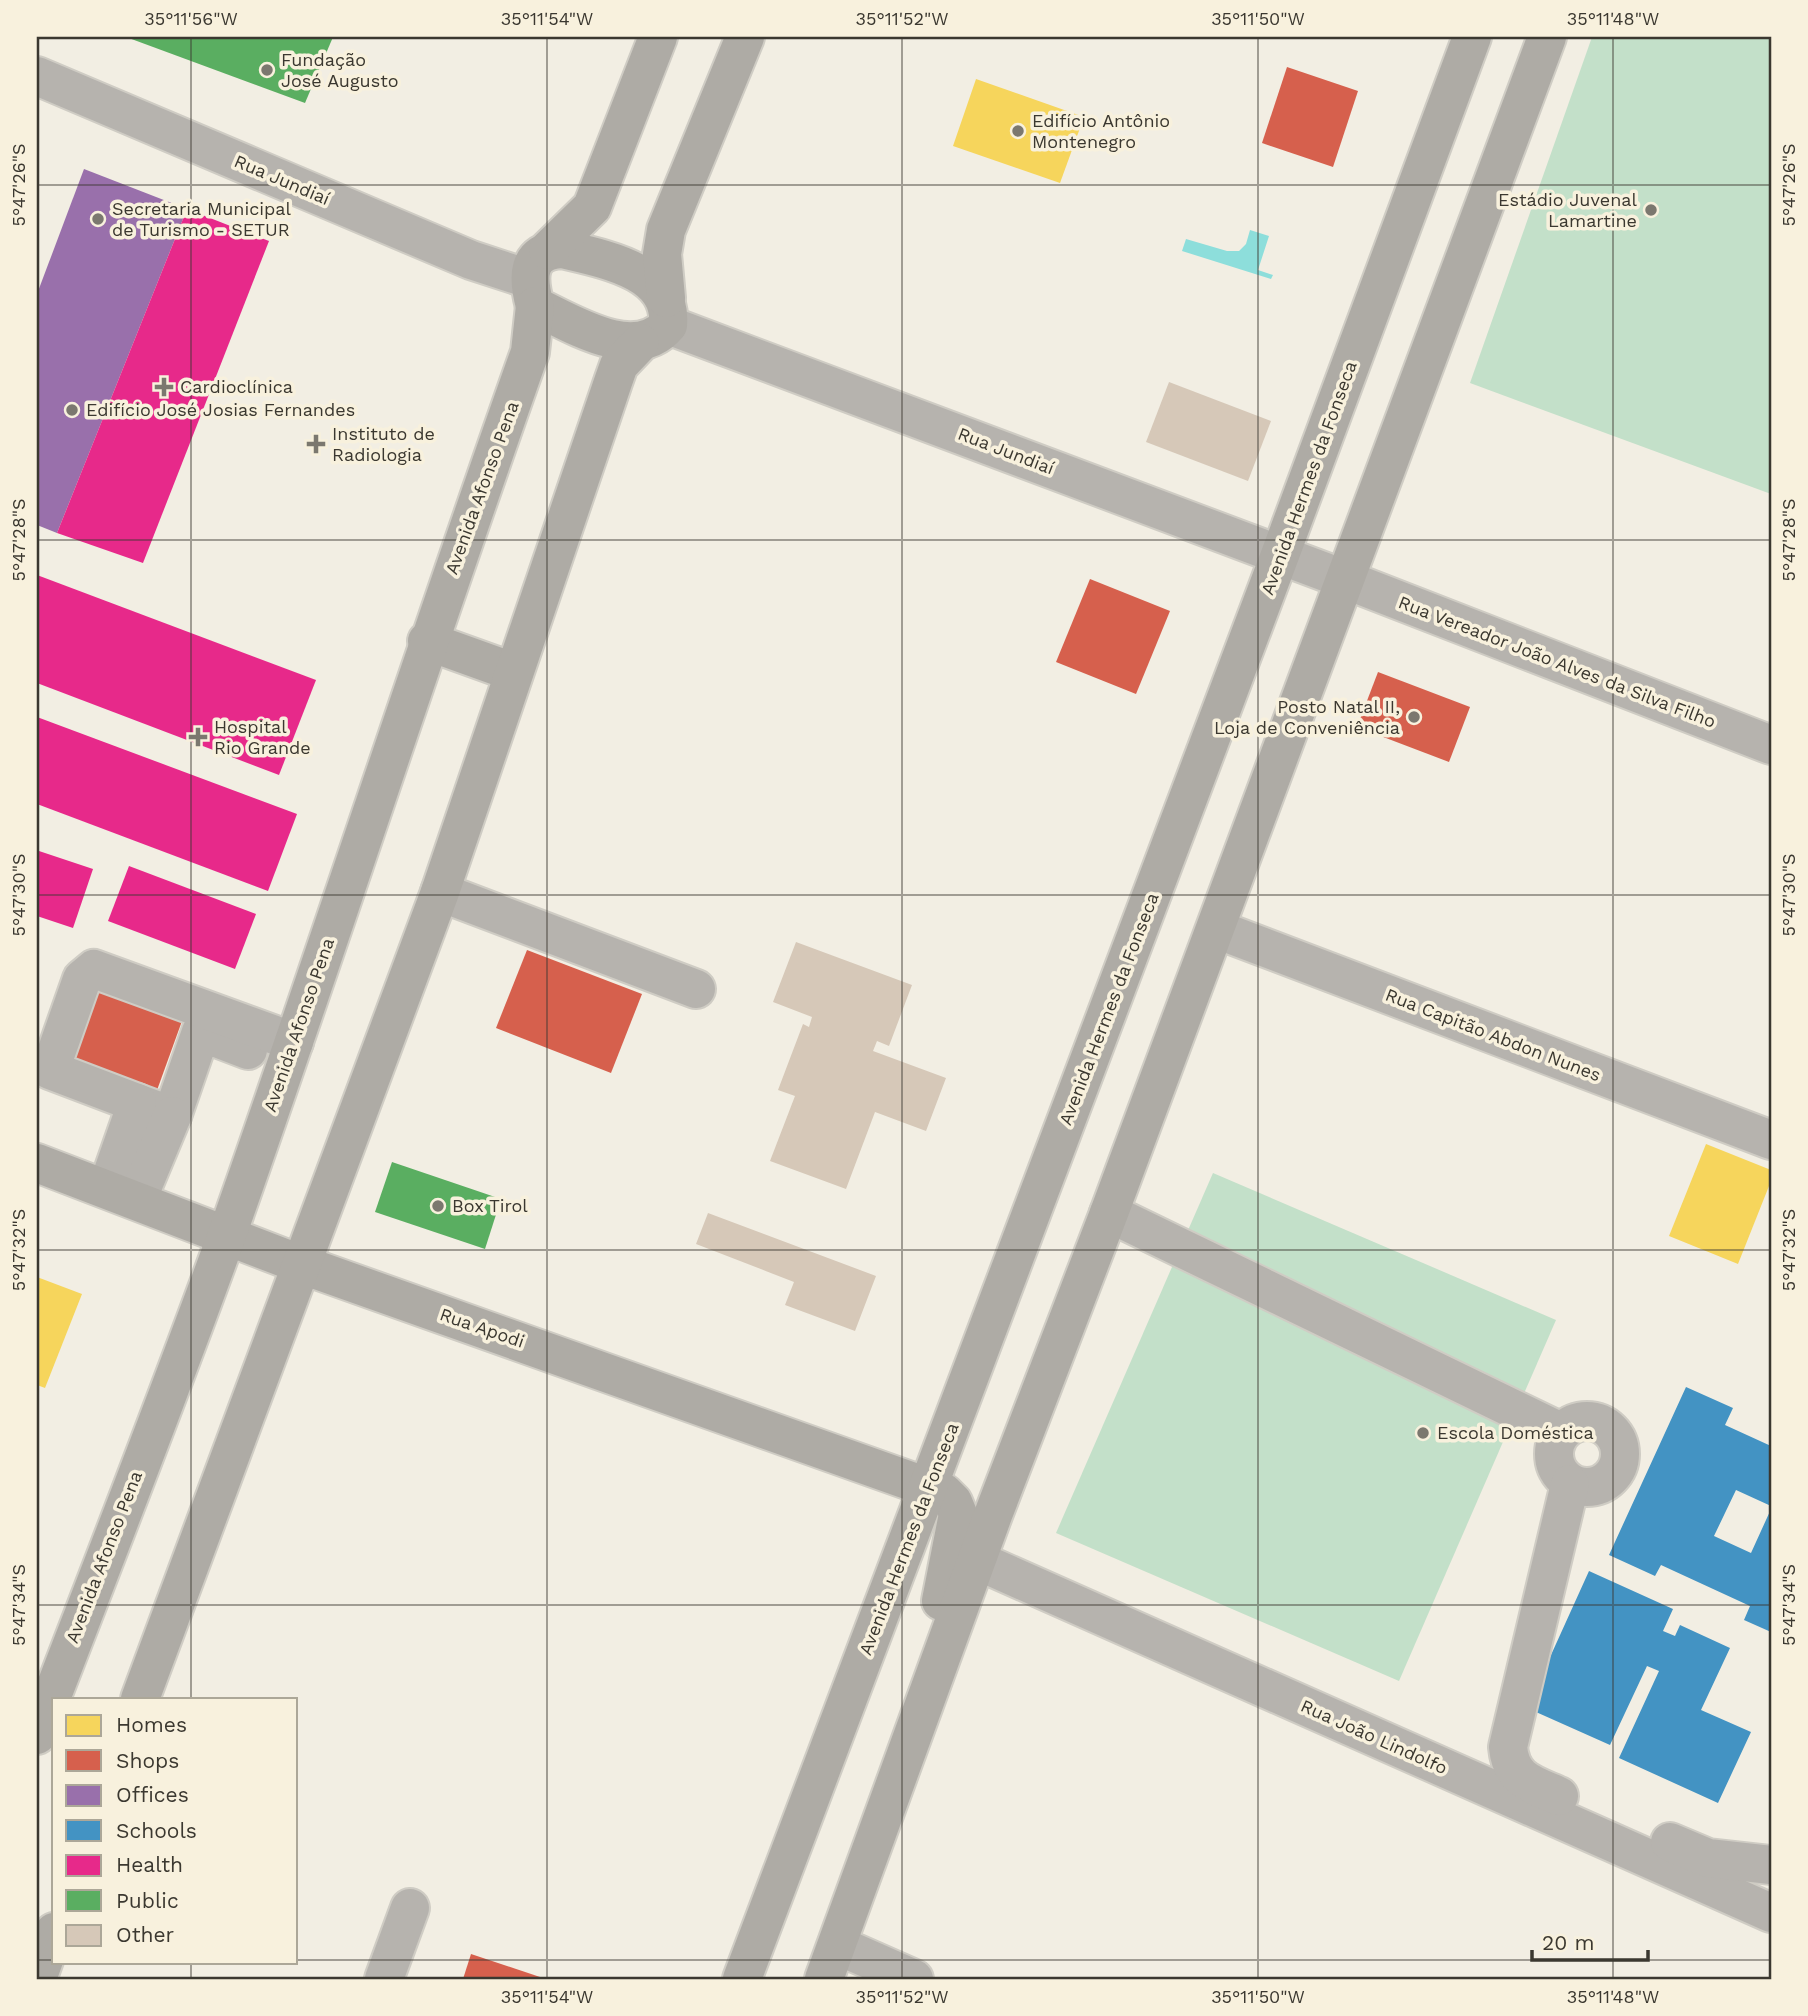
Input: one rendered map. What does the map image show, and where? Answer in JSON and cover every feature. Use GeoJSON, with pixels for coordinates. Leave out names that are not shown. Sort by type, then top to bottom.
{"type":"FeatureCollection","features":[{"type":"Feature","properties":{"kind":"main road"},"geometry":{"type":"LineString","coordinates":[[537,278],[592,207],[658,37]]}},
{"type":"Feature","properties":{"kind":"main road"},"geometry":{"type":"LineString","coordinates":[[140,1698],[440,892],[619,365],[658,322],[666,230],[745,37]]}},
{"type":"Feature","properties":{"kind":"main road","name":"Avenida Hermes da Fonseca"},"geometry":{"type":"LineString","coordinates":[[743,1979],[1280,555],[1472,37]]}},
{"type":"Feature","properties":{"kind":"main road"},"geometry":{"type":"LineString","coordinates":[[831,1962],[976,1560],[1110,1213],[1547,37]]}},
{"type":"Feature","properties":{"kind":"main road"},"geometry":{"type":"LineString","coordinates":[[537,278],[562,249],[589,255],[633,271],[653,283],[658,322]]}},
{"type":"Feature","properties":{"kind":"main road"},"geometry":{"type":"LineString","coordinates":[[537,278],[597,333],[658,322]]}},
{"type":"Feature","properties":{"kind":"main road","name":"Avenida Afonso Pena"},"geometry":{"type":"LineString","coordinates":[[37,1735],[226,1236],[290,1053],[427,641],[530,352],[537,278]]}},
{"type":"Feature","properties":{"kind":"main road"},"geometry":{"type":"LineString","coordinates":[[427,641],[513,672]]}},
{"type":"Feature","properties":{"kind":"main road","name":"Rua Apodi"},"geometry":{"type":"LineString","coordinates":[[37,1163],[300,1264],[930,1487]]}},
{"type":"Feature","properties":{"kind":"main road"},"geometry":{"type":"LineString","coordinates":[[918,1723],[925,1672],[958,1514],[953,1502],[944,1493],[930,1487]]}},
{"type":"Feature","properties":{"kind":"main road"},"geometry":{"type":"LineString","coordinates":[[37,1979],[52,1938]]}},
{"type":"Feature","properties":{"kind":"street","name":"Rua Jundiaí"},"geometry":{"type":"LineString","coordinates":[[37,76],[471,260],[537,278]]}},
{"type":"Feature","properties":{"kind":"street","name":"Rua Jundiaí"},"geometry":{"type":"LineString","coordinates":[[658,322],[1344,579]]}},
{"type":"Feature","properties":{"kind":"street","name":"Rua Vereador João Alves da Silva Filho"},"geometry":{"type":"LineString","coordinates":[[1344,579],[1771,744]]}},
{"type":"Feature","properties":{"kind":"street"},"geometry":{"type":"LineString","coordinates":[[440,892],[696,989]]}},
{"type":"Feature","properties":{"kind":"street","name":"Rua Capitão Abdon Nunes"},"geometry":{"type":"LineString","coordinates":[[1216,929],[1771,1140]]}},
{"type":"Feature","properties":{"kind":"street"},"geometry":{"type":"LineString","coordinates":[[172,1116],[50,1070],[82,979],[94,969],[290,1053]]}},
{"type":"Feature","properties":{"kind":"street"},"geometry":{"type":"LineString","coordinates":[[122,1195],[172,1116],[201,1032],[290,1053]]}},
{"type":"Feature","properties":{"kind":"street"},"geometry":{"type":"LineString","coordinates":[[122,1195],[137,1103]]}},
{"type":"Feature","properties":{"kind":"street"},"geometry":{"type":"LineString","coordinates":[[1110,1213],[1561,1432]]}},
{"type":"Feature","properties":{"kind":"street"},"geometry":{"type":"LineString","coordinates":[[1589,1420],[1604,1425],[1614,1435],[1620,1448],[1620,1464],[1612,1476],[1600,1485],[1585,1488],[1570,1484],[1559,1474],[1554,1460],[1554,1445],[1561,1432],[1573,1423],[1589,1420]]}},
{"type":"Feature","properties":{"kind":"street"},"geometry":{"type":"LineString","coordinates":[[1570,1484],[1508,1747],[1510,1764],[1525,1781],[1708,1858],[1771,1866]]}},
{"type":"Feature","properties":{"kind":"street","name":"Rua João Lindolfo"},"geometry":{"type":"LineString","coordinates":[[976,1560],[1771,1913]]}},
{"type":"Feature","properties":{"kind":"street"},"geometry":{"type":"LineString","coordinates":[[384,1979],[410,1908]]}},
{"type":"Feature","properties":{"kind":"street"},"geometry":{"type":"LineString","coordinates":[[831,1962],[914,1979]]}},
{"type":"Feature","properties":{"kind":"green space","name":"Estádio Juvenal Lamartine"},"geometry":{"type":"Polygon","coordinates":[[[1592,37],[1771,37],[1771,494],[1470,383],[1592,37]]]}},
{"type":"Feature","properties":{"kind":"green space"},"geometry":{"type":"Polygon","coordinates":[[[1213,1173],[1556,1320],[1399,1681],[1056,1533],[1213,1173]]]}},
{"type":"Feature","properties":{"kind":"water"},"geometry":{"type":"Polygon","coordinates":[[[1250,230],[1269,236],[1258,270],[1273,275],[1271,279],[1182,251],[1186,239],[1227,251],[1239,251],[1246,244],[1250,230]]]}},
{"type":"Feature","properties":{"kind":"building: Homes","name":"Edifício Antônio Montenegro"},"geometry":{"type":"Polygon","coordinates":[[[976,79],[1084,117],[1060,183],[953,146],[976,79]]]}},
{"type":"Feature","properties":{"kind":"building: Homes"},"geometry":{"type":"Polygon","coordinates":[[[1706,1144],[1771,1170],[1771,1181],[1738,1264],[1669,1236],[1706,1144]]]}},
{"type":"Feature","properties":{"kind":"building: Homes"},"geometry":{"type":"Polygon","coordinates":[[[37,1277],[82,1294],[45,1388],[37,1385],[37,1277]]]}},
{"type":"Feature","properties":{"kind":"building: Shops"},"geometry":{"type":"Polygon","coordinates":[[[1287,67],[1358,91],[1333,167],[1262,143],[1287,67]]]}},
{"type":"Feature","properties":{"kind":"building: Shops"},"geometry":{"type":"Polygon","coordinates":[[[1090,579],[1170,611],[1136,694],[1056,662],[1090,579]]]}},
{"type":"Feature","properties":{"kind":"building: Shops","name":"Posto Natal II, Loja de Conveniência"},"geometry":{"type":"Polygon","coordinates":[[[1378,672],[1470,707],[1449,762],[1357,727],[1378,672]]]}},
{"type":"Feature","properties":{"kind":"building: Shops"},"geometry":{"type":"Polygon","coordinates":[[[527,950],[642,994],[611,1073],[496,1028],[527,950]]]}},
{"type":"Feature","properties":{"kind":"building: Shops"},"geometry":{"type":"Polygon","coordinates":[[[88,987],[182,1021],[156,1093],[61,1059],[88,987]]]}},
{"type":"Feature","properties":{"kind":"building: Shops"},"geometry":{"type":"Polygon","coordinates":[[[471,1954],[546,1979],[463,1979],[471,1954]]]}},
{"type":"Feature","properties":{"kind":"building: Offices","name":"Edifício José Josias Fernandes"},"geometry":{"type":"Polygon","coordinates":[[[84,169],[187,209],[57,533],[37,525],[37,294],[84,169]]]}},
{"type":"Feature","properties":{"kind":"building: Schools"},"geometry":{"type":"Polygon","coordinates":[[[1686,1387],[1733,1408],[1725,1425],[1771,1446],[1771,1506],[1736,1490],[1714,1536],[1751,1553],[1771,1509],[1771,1632],[1744,1620],[1750,1606],[1661,1565],[1655,1576],[1609,1555],[1686,1387]]]}},
{"type":"Feature","properties":{"kind":"building: Schools"},"geometry":{"type":"Polygon","coordinates":[[[1589,1571],[1673,1609],[1663,1631],[1675,1636],[1680,1625],[1730,1648],[1701,1710],[1751,1732],[1718,1803],[1619,1758],[1659,1671],[1647,1666],[1610,1745],[1527,1708],[1589,1571]]]}},
{"type":"Feature","properties":{"kind":"building: Health","name":"Cardioclínica"},"geometry":{"type":"Polygon","coordinates":[[[187,209],[269,241],[143,563],[57,533],[187,209]]]}},
{"type":"Feature","properties":{"kind":"building: Health"},"geometry":{"type":"Polygon","coordinates":[[[37,575],[316,680],[279,775],[37,683],[37,575]]]}},
{"type":"Feature","properties":{"kind":"building: Health"},"geometry":{"type":"Polygon","coordinates":[[[37,717],[297,814],[268,891],[37,804],[37,717]]]}},
{"type":"Feature","properties":{"kind":"building: Health"},"geometry":{"type":"Polygon","coordinates":[[[39,851],[93,869],[73,928],[37,916],[39,851]]]}},
{"type":"Feature","properties":{"kind":"building: Health"},"geometry":{"type":"Polygon","coordinates":[[[129,866],[256,914],[235,969],[108,921],[129,866]]]}},
{"type":"Feature","properties":{"kind":"building: Public","name":"Fundação José Augusto"},"geometry":{"type":"Polygon","coordinates":[[[126,37],[333,37],[305,103],[126,37]]]}},
{"type":"Feature","properties":{"kind":"building: Public","name":"Box Tirol"},"geometry":{"type":"Polygon","coordinates":[[[392,1162],[501,1199],[485,1249],[375,1212],[392,1162]]]}},
{"type":"Feature","properties":{"kind":"building: Other"},"geometry":{"type":"Polygon","coordinates":[[[1169,382],[1271,421],[1248,481],[1146,442],[1169,382]]]}},
{"type":"Feature","properties":{"kind":"building: Other"},"geometry":{"type":"Polygon","coordinates":[[[796,942],[912,985],[889,1046],[877,1041],[873,1051],[946,1078],[926,1131],[875,1112],[846,1189],[770,1161],[795,1096],[778,1090],[803,1024],[809,1027],[812,1017],[773,1002],[796,942]]]}},
{"type":"Feature","properties":{"kind":"building: Other"},"geometry":{"type":"Polygon","coordinates":[[[708,1213],[876,1276],[855,1331],[785,1305],[794,1282],[696,1244],[708,1213]]]}},
{"type":"Feature","properties":{"kind":"place","name":"Fundação José Augusto"},"geometry":{"type":"Point","coordinates":[267,70]}},
{"type":"Feature","properties":{"kind":"place","name":"Edifício Antônio Montenegro"},"geometry":{"type":"Point","coordinates":[1018,131]}},
{"type":"Feature","properties":{"kind":"place","name":"Estádio Juvenal Lamartine"},"geometry":{"type":"Point","coordinates":[1651,210]}},
{"type":"Feature","properties":{"kind":"place","name":"Secretaria Municipal de Turismo - SETUR"},"geometry":{"type":"Point","coordinates":[98,219]}},
{"type":"Feature","properties":{"kind":"place","name":"Cardioclínica"},"geometry":{"type":"Point","coordinates":[164,387]}},
{"type":"Feature","properties":{"kind":"place","name":"Edifício José Josias Fernandes"},"geometry":{"type":"Point","coordinates":[72,410]}},
{"type":"Feature","properties":{"kind":"place","name":"Instituto de Radiologia"},"geometry":{"type":"Point","coordinates":[316,444]}},
{"type":"Feature","properties":{"kind":"place","name":"Posto Natal II, Loja de Conveniência"},"geometry":{"type":"Point","coordinates":[1414,717]}},
{"type":"Feature","properties":{"kind":"place","name":"Hospital Rio Grande"},"geometry":{"type":"Point","coordinates":[198,737]}},
{"type":"Feature","properties":{"kind":"place","name":"Box Tirol"},"geometry":{"type":"Point","coordinates":[438,1206]}},
{"type":"Feature","properties":{"kind":"place","name":"Escola Doméstica"},"geometry":{"type":"Point","coordinates":[1423,1433]}}]}
